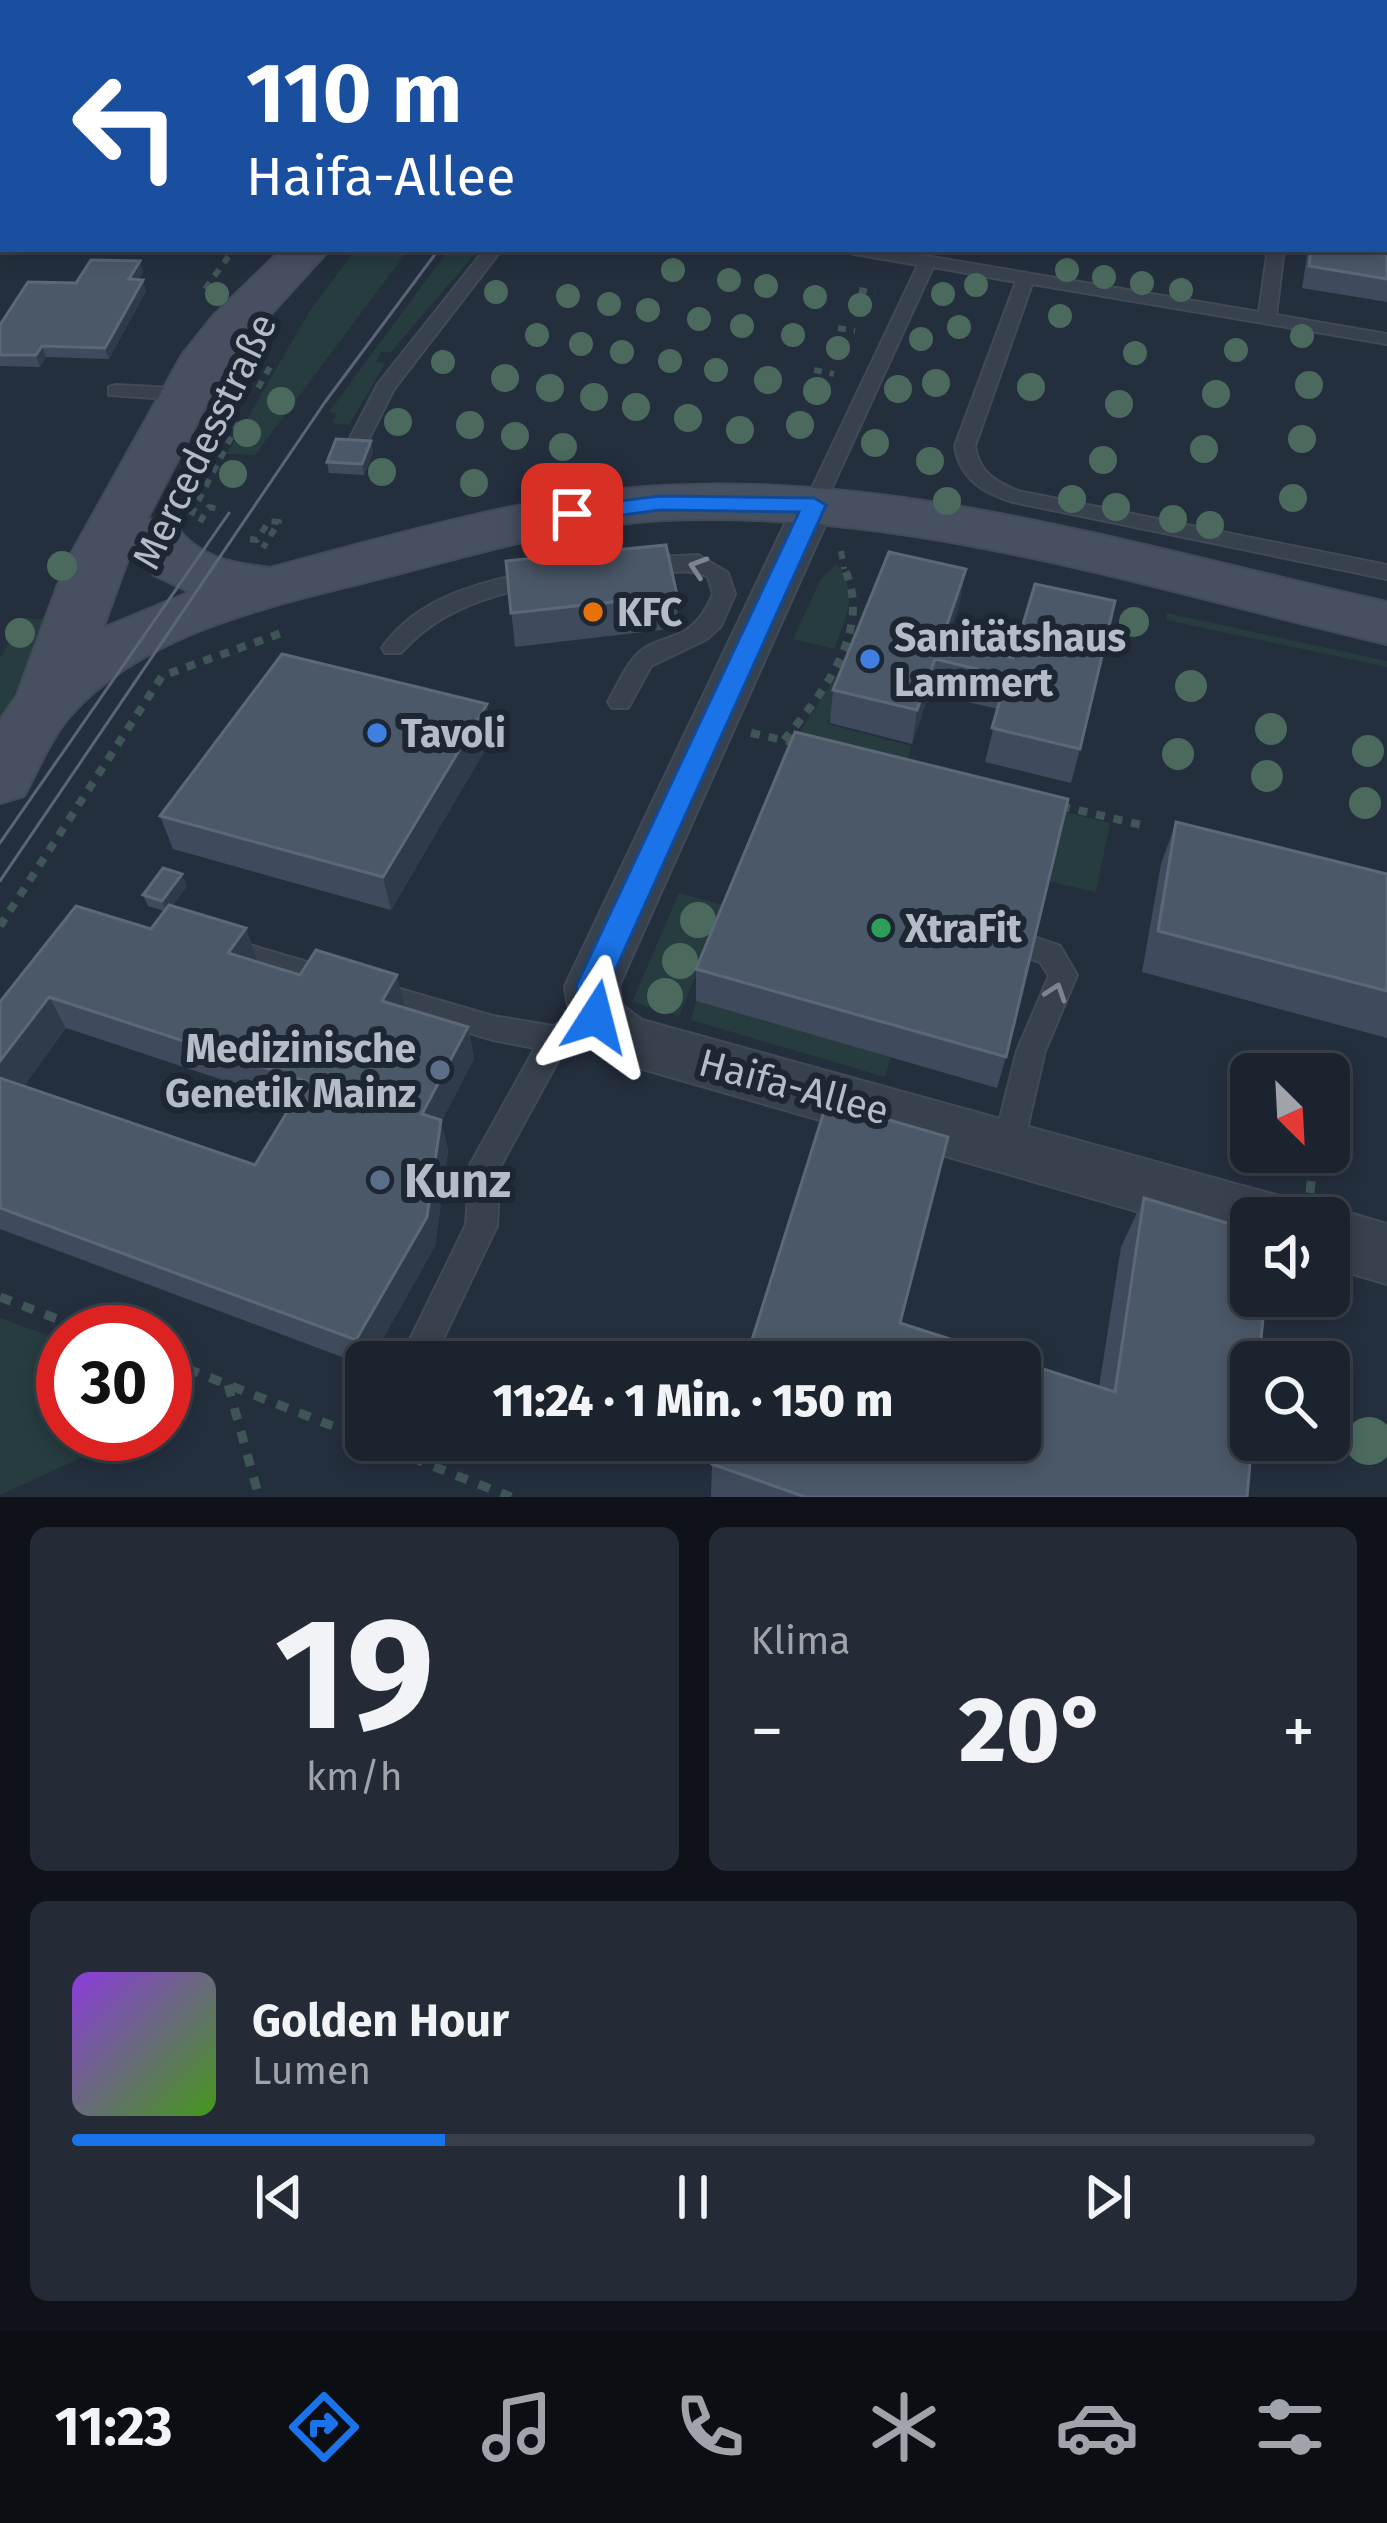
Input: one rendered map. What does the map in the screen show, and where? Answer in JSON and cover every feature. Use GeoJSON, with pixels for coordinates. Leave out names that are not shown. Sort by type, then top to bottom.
{"type":"FeatureCollection","features":[{"type":"Feature","properties":{"kind":"street","name":"Mercedesstraße"},"geometry":{"type":"LineString","coordinates":[[51,711],[175,532],[165,503],[254,358],[293,266]]}},
{"type":"Feature","properties":{"kind":"street","name":"Mercedesstraße"},"geometry":{"type":"LineString","coordinates":[[116,621],[228,401]]}},
{"type":"Feature","properties":{"kind":"street"},"geometry":{"type":"LineString","coordinates":[[116,621],[265,579],[572,514],[660,503],[828,524],[973,530],[1387,623]]}},
{"type":"Feature","properties":{"kind":"street"},"geometry":{"type":"LineString","coordinates":[[575,1028],[714,724],[828,524]]}},
{"type":"Feature","properties":{"kind":"street"},"geometry":{"type":"LineString","coordinates":[[175,532],[170,561],[188,572],[265,579]]}},
{"type":"Feature","properties":{"kind":"street"},"geometry":{"type":"LineString","coordinates":[[0,780],[51,711],[213,634],[346,592],[480,536]]}},
{"type":"Feature","properties":{"kind":"street"},"geometry":{"type":"LineString","coordinates":[[116,621],[213,634]]}},
{"type":"Feature","properties":{"kind":"street","name":"Haifa-Allee"},"geometry":{"type":"LineString","coordinates":[[575,1028],[1230,1209]]}},
{"type":"Feature","properties":{"kind":"street"},"geometry":{"type":"LineString","coordinates":[[1350,1232],[1387,1254]]}},
{"type":"Feature","properties":{"kind":"lane"},"geometry":{"type":"LineString","coordinates":[[358,442],[385,388],[492,252]]}},
{"type":"Feature","properties":{"kind":"lane"},"geometry":{"type":"LineString","coordinates":[[872,252],[1387,338]]}},
{"type":"Feature","properties":{"kind":"lane"},"geometry":{"type":"LineString","coordinates":[[987,272],[994,252]]}},
{"type":"Feature","properties":{"kind":"lane"},"geometry":{"type":"LineString","coordinates":[[1267,319],[1276,252]]}},
{"type":"Feature","properties":{"kind":"lane"},"geometry":{"type":"LineString","coordinates":[[828,524],[928,261]]}},
{"type":"Feature","properties":{"kind":"lane"},"geometry":{"type":"LineString","coordinates":[[1026,278],[964,446],[970,471],[987,485],[1013,496],[1387,572]]}},
{"type":"Feature","properties":{"kind":"lane"},"geometry":{"type":"LineString","coordinates":[[116,391],[228,401]]}},
{"type":"Feature","properties":{"kind":"lane"},"geometry":{"type":"LineString","coordinates":[[607,568],[698,562],[717,573],[723,584],[713,621],[699,634],[643,661],[620,702]]}},
{"type":"Feature","properties":{"kind":"lane"},"geometry":{"type":"LineString","coordinates":[[393,648],[412,625],[449,604],[486,589],[566,573]]}},
{"type":"Feature","properties":{"kind":"lane"},"geometry":{"type":"LineString","coordinates":[[206,943],[493,1028],[575,1028]]}},
{"type":"Feature","properties":{"kind":"lane"},"geometry":{"type":"LineString","coordinates":[[1008,1146],[1021,1040],[1064,975],[1050,954],[1031,947]]}},
{"type":"Feature","properties":{"kind":"lane"},"geometry":{"type":"LineString","coordinates":[[426,1341],[481,1226],[485,1165],[575,1028]]}},
{"type":"Feature","properties":{"kind":"path"},"geometry":{"type":"LineString","coordinates":[[859,290],[875,293]]}},
{"type":"Feature","properties":{"kind":"path"},"geometry":{"type":"LineString","coordinates":[[838,328],[856,331]]}},
{"type":"Feature","properties":{"kind":"path"},"geometry":{"type":"LineString","coordinates":[[175,532],[189,527],[228,401],[274,360]]}},
{"type":"Feature","properties":{"kind":"path"},"geometry":{"type":"LineString","coordinates":[[814,370],[834,374]]}},
{"type":"Feature","properties":{"kind":"path"},"geometry":{"type":"LineString","coordinates":[[788,419],[808,423]]}},
{"type":"Feature","properties":{"kind":"path"},"geometry":{"type":"LineString","coordinates":[[175,532],[209,507],[218,509]]}},
{"type":"Feature","properties":{"kind":"path"},"geometry":{"type":"LineString","coordinates":[[0,926],[162,676],[265,579],[279,522],[269,521],[257,539],[265,579]]}},
{"type":"Feature","properties":{"kind":"path"},"geometry":{"type":"LineString","coordinates":[[784,740],[817,700],[855,613],[855,583],[840,562],[828,524]]}},
{"type":"Feature","properties":{"kind":"path"},"geometry":{"type":"LineString","coordinates":[[714,724],[806,746]]}},
{"type":"Feature","properties":{"kind":"path"},"geometry":{"type":"LineString","coordinates":[[1052,804],[1141,825]]}},
{"type":"Feature","properties":{"kind":"path"},"geometry":{"type":"LineString","coordinates":[[0,1298],[36,1311]]}},
{"type":"Feature","properties":{"kind":"path"},"geometry":{"type":"LineString","coordinates":[[192,1370],[345,1431]]}},
{"type":"Feature","properties":{"kind":"path"},"geometry":{"type":"LineString","coordinates":[[228,1384],[259,1497]]}},
{"type":"Feature","properties":{"kind":"path"},"geometry":{"type":"LineString","coordinates":[[420,1461],[511,1497]]}},
{"type":"Feature","properties":{"kind":"green space"},"geometry":{"type":"Polygon","coordinates":[[[354,252],[407,252],[255,455],[227,454],[309,312],[354,252]]]}},
{"type":"Feature","properties":{"kind":"green space"},"geometry":{"type":"Polygon","coordinates":[[[447,252],[476,252],[391,352],[381,352],[376,362],[385,363],[349,425],[332,423],[337,414],[329,412],[447,252]]]}},
{"type":"Feature","properties":{"kind":"green space"},"geometry":{"type":"Polygon","coordinates":[[[836,564],[849,595],[834,649],[793,639],[821,579],[836,564]]]}},
{"type":"Feature","properties":{"kind":"green space"},"geometry":{"type":"Polygon","coordinates":[[[1167,613],[1387,661],[1387,667],[1166,620],[1167,613]]]}},
{"type":"Feature","properties":{"kind":"green space"},"geometry":{"type":"Polygon","coordinates":[[[23,618],[61,620],[0,732],[0,658],[23,618]]]}},
{"type":"Feature","properties":{"kind":"green space"},"geometry":{"type":"Polygon","coordinates":[[[839,672],[847,674],[828,724],[911,746],[907,760],[798,734],[839,672]]]}},
{"type":"Feature","properties":{"kind":"green space"},"geometry":{"type":"Polygon","coordinates":[[[800,747],[1110,823],[1096,892],[1047,881],[800,747]]]}},
{"type":"Feature","properties":{"kind":"green space"},"geometry":{"type":"Polygon","coordinates":[[[679,893],[734,908],[697,972],[679,1016],[632,1002],[679,893]]]}},
{"type":"Feature","properties":{"kind":"green space"},"geometry":{"type":"Polygon","coordinates":[[[696,1001],[891,1057],[885,1077],[691,1020],[696,1001]]]}},
{"type":"Feature","properties":{"kind":"green space"},"geometry":{"type":"Polygon","coordinates":[[[0,1318],[36,1331],[36,1461],[74,1461],[0,1495],[0,1318]]]}},
{"type":"Feature","properties":{"kind":"building"},"geometry":{"type":"Polygon","coordinates":[[[1311,252],[1387,252],[1387,279],[1309,266],[1311,252]]]}},
{"type":"Feature","properties":{"kind":"building"},"geometry":{"type":"Polygon","coordinates":[[[91,260],[140,261],[129,279],[143,280],[105,348],[42,346],[36,355],[0,355],[0,325],[28,282],[76,283],[91,260]]]}},
{"type":"Feature","properties":{"kind":"building"},"geometry":{"type":"Polygon","coordinates":[[[336,439],[371,441],[362,464],[327,462],[336,439]]]}},
{"type":"Feature","properties":{"kind":"building"},"geometry":{"type":"Polygon","coordinates":[[[666,545],[677,595],[511,613],[506,561],[666,545]]]}},
{"type":"Feature","properties":{"kind":"building"},"geometry":{"type":"Polygon","coordinates":[[[889,552],[966,569],[941,642],[1013,658],[1035,584],[1115,601],[1080,749],[992,728],[1007,676],[935,659],[917,710],[833,690],[889,552]]]}},
{"type":"Feature","properties":{"kind":"building"},"geometry":{"type":"Polygon","coordinates":[[[282,654],[487,704],[383,877],[160,816],[282,654]]]}},
{"type":"Feature","properties":{"kind":"building","name":"XtraFit"},"geometry":{"type":"Polygon","coordinates":[[[795,732],[1068,799],[1006,1057],[696,969],[795,732]]]}},
{"type":"Feature","properties":{"kind":"building"},"geometry":{"type":"Polygon","coordinates":[[[1176,822],[1387,874],[1387,991],[1158,931],[1176,822]]]}},
{"type":"Feature","properties":{"kind":"building"},"geometry":{"type":"Polygon","coordinates":[[[163,868],[182,874],[162,901],[143,895],[163,868]]]}},
{"type":"Feature","properties":{"kind":"building"},"geometry":{"type":"Polygon","coordinates":[[[169,905],[246,928],[228,953],[300,975],[316,950],[397,975],[382,1001],[468,1027],[422,1114],[441,1120],[427,1217],[356,1340],[0,1208],[0,1078],[255,1165],[306,1081],[49,997],[0,1061],[0,1002],[76,906],[151,929],[169,905]]]}},
{"type":"Feature","properties":{"kind":"building"},"geometry":{"type":"Polygon","coordinates":[[[827,1102],[948,1137],[900,1323],[956,1341],[752,1341],[827,1102]]]}},
{"type":"Feature","properties":{"kind":"building"},"geometry":{"type":"Polygon","coordinates":[[[1144,1198],[1230,1224],[1230,1317],[1263,1317],[1261,1341],[1230,1341],[1230,1461],[1250,1461],[1247,1497],[805,1497],[712,1464],[1041,1461],[1041,1368],[1115,1392],[1144,1198]]]}},
{"type":"Feature","properties":{"kind":"tram line"},"geometry":{"type":"LineString","coordinates":[[0,881],[325,402],[437,252]]}},
{"type":"Feature","properties":{"kind":"tram line"},"geometry":{"type":"LineString","coordinates":[[0,843],[229,513]]}},
{"type":"Feature","properties":{"kind":"place","name":"KFC"},"geometry":{"type":"Point","coordinates":[593,612]}},
{"type":"Feature","properties":{"kind":"place","name":"Sanitätshaus Lammert"},"geometry":{"type":"Point","coordinates":[870,659]}},
{"type":"Feature","properties":{"kind":"place","name":"Tavoli"},"geometry":{"type":"Point","coordinates":[377,733]}},
{"type":"Feature","properties":{"kind":"place","name":"XtraFit"},"geometry":{"type":"Point","coordinates":[881,928]}},
{"type":"Feature","properties":{"kind":"place","name":"Medizinische Genetik Mainz"},"geometry":{"type":"Point","coordinates":[440,1070]}},
{"type":"Feature","properties":{"kind":"place","name":"Kunz"},"geometry":{"type":"Point","coordinates":[380,1180]}},
{"type":"Feature","properties":{"kind":"route"},"geometry":{"type":"LineString","coordinates":[[572,514],[712,501],[814,505],[592,986],[596,1017]]}}]}
